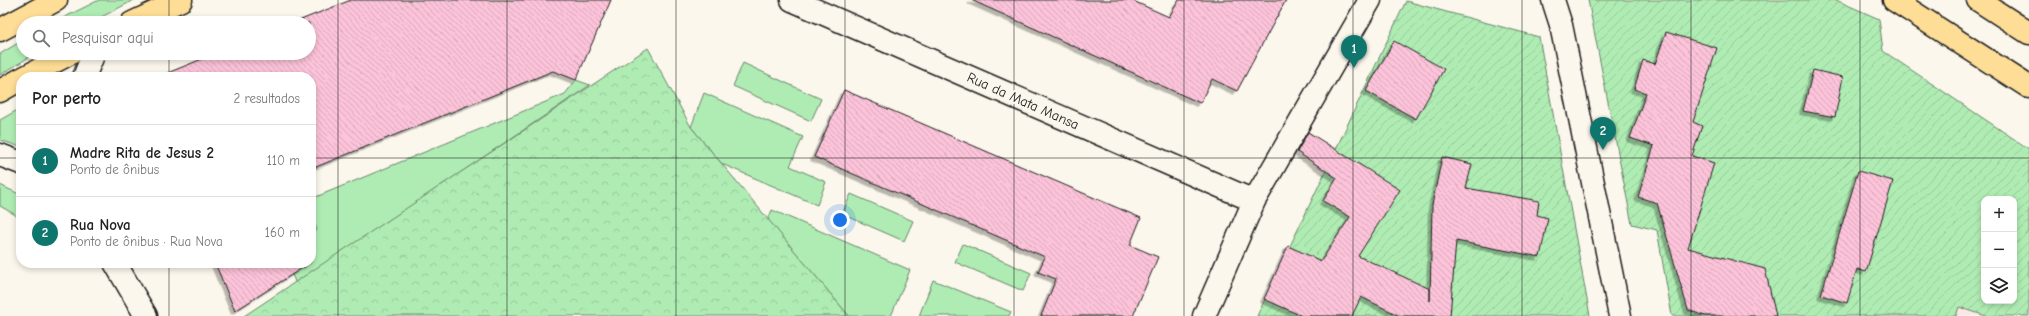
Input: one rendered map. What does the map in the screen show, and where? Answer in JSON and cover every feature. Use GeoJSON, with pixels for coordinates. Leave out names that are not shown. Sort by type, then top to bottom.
{"type":"FeatureCollection","features":[{"type":"Feature","properties":{"kind":"main road"},"geometry":{"type":"LineString","coordinates":[[26,16],[56,0]]}},
{"type":"Feature","properties":{"kind":"main road"},"geometry":{"type":"LineString","coordinates":[[147,16],[181,0]]}},
{"type":"Feature","properties":{"kind":"main road"},"geometry":{"type":"LineString","coordinates":[[1894,0],[2029,87]]}},
{"type":"Feature","properties":{"kind":"main road"},"geometry":{"type":"LineString","coordinates":[[1978,0],[2029,34]]}},
{"type":"Feature","properties":{"kind":"main road"},"geometry":{"type":"LineString","coordinates":[[0,30],[16,21]]}},
{"type":"Feature","properties":{"kind":"main road"},"geometry":{"type":"LineString","coordinates":[[35,72],[58,60]]}},
{"type":"Feature","properties":{"kind":"main road"},"geometry":{"type":"LineString","coordinates":[[0,91],[16,82]]}},
{"type":"Feature","properties":{"kind":"street","name":"Rua da Mata Mansa"},"geometry":{"type":"LineString","coordinates":[[792,0],[1254,201]]}},
{"type":"Feature","properties":{"kind":"street"},"geometry":{"type":"LineString","coordinates":[[1204,316],[1254,201],[1370,0]]}},
{"type":"Feature","properties":{"kind":"street"},"geometry":{"type":"LineString","coordinates":[[1553,0],[1561,25],[1620,316]]}},
{"type":"Feature","properties":{"kind":"street"},"geometry":{"type":"LineString","coordinates":[[1561,25],[1562,0]]}},
{"type":"Feature","properties":{"kind":"street"},"geometry":{"type":"LineString","coordinates":[[86,72],[91,60]]}},
{"type":"Feature","properties":{"kind":"street"},"geometry":{"type":"LineString","coordinates":[[0,155],[16,161]]}},
{"type":"Feature","properties":{"kind":"street"},"geometry":{"type":"LineString","coordinates":[[117,268],[146,316]]}},
{"type":"Feature","properties":{"kind":"shaded area"},"geometry":{"type":"Polygon","coordinates":[[[1959,307],[1986,316],[1956,316],[1959,307]]]}},
{"type":"Feature","properties":{"kind":"green space"},"geometry":{"type":"Polygon","coordinates":[[[99,0],[134,0],[103,16],[67,16],[99,0]]]}},
{"type":"Feature","properties":{"kind":"green space"},"geometry":{"type":"Polygon","coordinates":[[[1588,0],[1836,0],[1879,19],[1883,51],[2029,149],[2029,316],[1986,316],[1959,307],[1956,316],[1672,316],[1657,230],[1632,224],[1588,0]]]}},
{"type":"Feature","properties":{"kind":"green space"},"geometry":{"type":"Polygon","coordinates":[[[1406,1],[1539,37],[1590,316],[1257,316],[1406,1]]]}},
{"type":"Feature","properties":{"kind":"green space"},"geometry":{"type":"Polygon","coordinates":[[[16,44],[16,60],[25,60],[0,75],[0,54],[16,44]]]}},
{"type":"Feature","properties":{"kind":"green space"},"geometry":{"type":"Polygon","coordinates":[[[648,48],[691,127],[849,316],[244,316],[648,48]]]}},
{"type":"Feature","properties":{"kind":"green space"},"geometry":{"type":"Polygon","coordinates":[[[743,63],[821,99],[811,121],[733,86],[743,63]]]}},
{"type":"Feature","properties":{"kind":"green space"},"geometry":{"type":"Polygon","coordinates":[[[576,80],[590,85],[296,284],[289,268],[316,268],[316,197],[565,94],[576,80]]]}},
{"type":"Feature","properties":{"kind":"green space"},"geometry":{"type":"Polygon","coordinates":[[[704,93],[803,137],[790,166],[826,182],[817,205],[722,164],[691,127],[704,93]]]}},
{"type":"Feature","properties":{"kind":"green space"},"geometry":{"type":"Polygon","coordinates":[[[16,111],[16,145],[0,140],[0,120],[16,111]]]}},
{"type":"Feature","properties":{"kind":"green space"},"geometry":{"type":"Polygon","coordinates":[[[0,185],[16,193],[16,216],[0,206],[0,185]]]}},
{"type":"Feature","properties":{"kind":"green space"},"geometry":{"type":"Polygon","coordinates":[[[851,194],[913,221],[904,241],[842,214],[851,194]]]}},
{"type":"Feature","properties":{"kind":"green space"},"geometry":{"type":"Polygon","coordinates":[[[772,210],[910,270],[891,316],[849,316],[768,220],[772,210]]]}},
{"type":"Feature","properties":{"kind":"green space"},"geometry":{"type":"Polygon","coordinates":[[[963,244],[1031,273],[1023,291],[955,262],[963,244]]]}},
{"type":"Feature","properties":{"kind":"green space"},"geometry":{"type":"Polygon","coordinates":[[[933,280],[1011,312],[1009,316],[919,316],[933,280]]]}},
{"type":"Feature","properties":{"kind":"building"},"geometry":{"type":"Polygon","coordinates":[[[351,0],[611,0],[576,80],[553,71],[316,167],[316,72],[170,72],[200,60],[316,60],[316,16],[311,16],[351,0]]]}},
{"type":"Feature","properties":{"kind":"building"},"geometry":{"type":"Polygon","coordinates":[[[971,0],[1131,0],[1169,17],[1179,0],[1286,0],[1237,91],[1212,79],[1200,103],[971,0]]]}},
{"type":"Feature","properties":{"kind":"building"},"geometry":{"type":"Polygon","coordinates":[[[1666,32],[1717,48],[1693,122],[1702,126],[1692,156],[1714,163],[1688,248],[1765,269],[1776,316],[1705,316],[1688,310],[1657,203],[1638,197],[1654,146],[1630,138],[1646,93],[1634,89],[1643,60],[1655,64],[1666,32]]]}},
{"type":"Feature","properties":{"kind":"building"},"geometry":{"type":"Polygon","coordinates":[[[1394,41],[1444,69],[1416,119],[1366,91],[1394,41]]]}},
{"type":"Feature","properties":{"kind":"building"},"geometry":{"type":"Polygon","coordinates":[[[1813,70],[1843,77],[1835,117],[1803,111],[1813,70]]]}},
{"type":"Feature","properties":{"kind":"building"},"geometry":{"type":"Polygon","coordinates":[[[844,90],[1141,218],[1130,245],[1158,257],[1133,316],[1041,316],[1056,279],[1038,272],[1045,257],[814,157],[844,90]]]}},
{"type":"Feature","properties":{"kind":"building"},"geometry":{"type":"Polygon","coordinates":[[[1308,132],[1400,190],[1358,256],[1430,289],[1430,301],[1432,205],[1442,157],[1472,164],[1466,188],[1539,201],[1537,215],[1548,218],[1540,257],[1456,241],[1450,316],[1400,316],[1361,297],[1352,316],[1302,316],[1264,299],[1288,246],[1321,261],[1350,217],[1323,201],[1337,178],[1297,152],[1308,132]]]}},
{"type":"Feature","properties":{"kind":"building"},"geometry":{"type":"Polygon","coordinates":[[[1858,171],[1893,181],[1866,272],[1857,269],[1847,303],[1821,295],[1858,171]]]}},
{"type":"Feature","properties":{"kind":"building"},"geometry":{"type":"Polygon","coordinates":[[[217,268],[302,268],[235,311],[217,268]]]}},
{"type":"Feature","properties":{"kind":"place","name":"Madre Rita de Jesus 2"},"geometry":{"type":"Point","coordinates":[1354,68]}},
{"type":"Feature","properties":{"kind":"place","name":"Rua Nova"},"geometry":{"type":"Point","coordinates":[1603,150]}}]}
